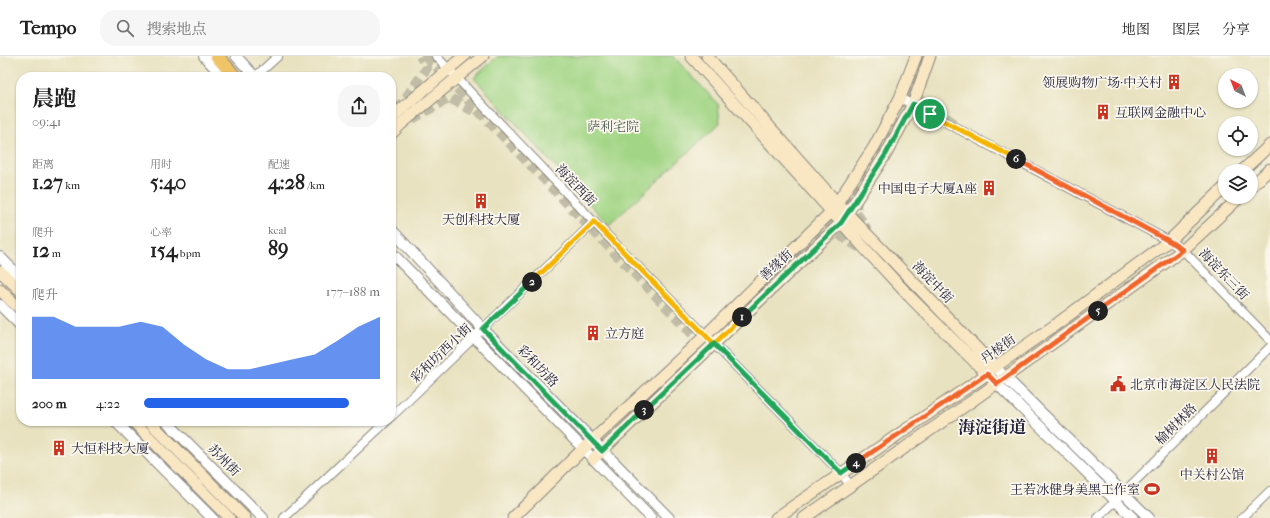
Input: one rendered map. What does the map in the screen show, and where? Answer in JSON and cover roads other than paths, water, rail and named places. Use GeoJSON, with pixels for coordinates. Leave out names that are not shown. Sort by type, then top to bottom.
{"type":"FeatureCollection","features":[{"type":"Feature","properties":{"kind":"highway"},"geometry":{"type":"LineString","coordinates":[[217,56],[231,72]]}},
{"type":"Feature","properties":{"kind":"main road"},"geometry":{"type":"LineString","coordinates":[[396,114],[464,56]]}},
{"type":"Feature","properties":{"kind":"main road"},"geometry":{"type":"LineString","coordinates":[[396,130],[483,56]]}},
{"type":"Feature","properties":{"kind":"main road","name":"海淀中街"},"geometry":{"type":"LineString","coordinates":[[691,56],[844,219],[991,370]]}},
{"type":"Feature","properties":{"kind":"main road","name":"海淀中街"},"geometry":{"type":"LineString","coordinates":[[707,56],[834,208]]}},
{"type":"Feature","properties":{"kind":"main road","name":"善缘街"},"geometry":{"type":"LineString","coordinates":[[513,518],[592,440],[706,335],[834,208],[874,147],[900,98],[916,56]]}},
{"type":"Feature","properties":{"kind":"main road","name":"善缘街"},"geometry":{"type":"LineString","coordinates":[[593,459],[844,219],[886,154],[913,104],[930,56]]}},
{"type":"Feature","properties":{"kind":"main road"},"geometry":{"type":"LineString","coordinates":[[1250,164],[1270,145]]}},
{"type":"Feature","properties":{"kind":"main road"},"geometry":{"type":"LineString","coordinates":[[1258,180],[1270,169]]}},
{"type":"Feature","properties":{"kind":"main road","name":"丹棱街"},"geometry":{"type":"LineString","coordinates":[[776,518],[1065,318],[1169,241],[1218,195]]}},
{"type":"Feature","properties":{"kind":"main road"},"geometry":{"type":"LineString","coordinates":[[804,518],[1183,250],[1232,204]]}},
{"type":"Feature","properties":{"kind":"main road"},"geometry":{"type":"LineString","coordinates":[[0,270],[16,286]]}},
{"type":"Feature","properties":{"kind":"main road"},"geometry":{"type":"LineString","coordinates":[[0,290],[16,305]]}},
{"type":"Feature","properties":{"kind":"main road"},"geometry":{"type":"LineString","coordinates":[[138,426],[229,518]]}},
{"type":"Feature","properties":{"kind":"main road","name":"苏州街"},"geometry":{"type":"LineString","coordinates":[[154,426],[245,518]]}},
{"type":"Feature","properties":{"kind":"street"},"geometry":{"type":"LineString","coordinates":[[204,56],[218,72]]}},
{"type":"Feature","properties":{"kind":"street"},"geometry":{"type":"LineString","coordinates":[[236,56],[250,72]]}},
{"type":"Feature","properties":{"kind":"street"},"geometry":{"type":"LineString","coordinates":[[260,72],[278,56]]}},
{"type":"Feature","properties":{"kind":"street","name":"海淀西街"},"geometry":{"type":"LineString","coordinates":[[436,56],[594,222],[841,473],[850,485]]}},
{"type":"Feature","properties":{"kind":"street","name":"海淀东三街"},"geometry":{"type":"LineString","coordinates":[[900,98],[1169,241],[1183,250],[1270,340]]}},
{"type":"Feature","properties":{"kind":"street","name":"彩和坊西小街"},"geometry":{"type":"LineString","coordinates":[[396,412],[594,222]]}},
{"type":"Feature","properties":{"kind":"street","name":"彩和坊路"},"geometry":{"type":"LineString","coordinates":[[396,234],[483,329],[669,518]]}},
{"type":"Feature","properties":{"kind":"street"},"geometry":{"type":"LineString","coordinates":[[0,257],[16,273]]}},
{"type":"Feature","properties":{"kind":"street","name":"彩和坊路"},"geometry":{"type":"LineString","coordinates":[[396,257],[651,518]]}},
{"type":"Feature","properties":{"kind":"street"},"geometry":{"type":"LineString","coordinates":[[0,305],[16,321]]}},
{"type":"Feature","properties":{"kind":"street","name":"榆树林路"},"geometry":{"type":"LineString","coordinates":[[1098,518],[1270,347]]}},
{"type":"Feature","properties":{"kind":"street","name":"海淀中街"},"geometry":{"type":"LineString","coordinates":[[991,370],[1133,518]]}},
{"type":"Feature","properties":{"kind":"street","name":"海淀中街"},"geometry":{"type":"LineString","coordinates":[[1001,380],[1124,493],[1149,518]]}},
{"type":"Feature","properties":{"kind":"street"},"geometry":{"type":"LineString","coordinates":[[120,426],[212,518]]}},
{"type":"Feature","properties":{"kind":"street","name":"苏州街"},"geometry":{"type":"LineString","coordinates":[[171,426],[263,518]]}},
{"type":"Feature","properties":{"kind":"street"},"geometry":{"type":"LineString","coordinates":[[284,518],[382,426]]}},
{"type":"Feature","properties":{"kind":"street"},"geometry":{"type":"LineString","coordinates":[[1242,518],[1270,491]]}},
{"type":"Feature","properties":{"kind":"tunnel"},"geometry":{"type":"LineString","coordinates":[[397,110],[427,68],[420,56]]}},
{"type":"Feature","properties":{"kind":"tunnel"},"geometry":{"type":"LineString","coordinates":[[426,56],[703,345],[832,222],[879,151],[896,116]]}},
{"type":"Feature","properties":{"kind":"tunnel"},"geometry":{"type":"LineString","coordinates":[[905,97],[925,56]]}},
{"type":"Feature","properties":{"kind":"tunnel"},"geometry":{"type":"LineString","coordinates":[[916,86],[921,100],[958,126]]}},
{"type":"Feature","properties":{"kind":"tunnel"},"geometry":{"type":"LineString","coordinates":[[412,119],[450,98],[475,112]]}},
{"type":"Feature","properties":{"kind":"tunnel"},"geometry":{"type":"LineString","coordinates":[[857,198],[856,212],[868,231]]}},
{"type":"Feature","properties":{"kind":"tunnel"},"geometry":{"type":"LineString","coordinates":[[825,240],[838,234],[863,250]]}},
{"type":"Feature","properties":{"kind":"place","name":"领展购物广场·中关村"},"geometry":{"type":"Point","coordinates":[1174,82]}},
{"type":"Feature","properties":{"kind":"place","name":"互联网金融中心"},"geometry":{"type":"Point","coordinates":[1103,112]}},
{"type":"Feature","properties":{"kind":"place","name":"中国电子大厦A座"},"geometry":{"type":"Point","coordinates":[989,188]}},
{"type":"Feature","properties":{"kind":"place","name":"天创科技大厦"},"geometry":{"type":"Point","coordinates":[481,201]}},
{"type":"Feature","properties":{"kind":"place","name":"立方庭"},"geometry":{"type":"Point","coordinates":[593,333]}},
{"type":"Feature","properties":{"kind":"place","name":"北京市海淀区人民法院"},"geometry":{"type":"Point","coordinates":[1118,384]}},
{"type":"Feature","properties":{"kind":"place","name":"大恒科技大厦"},"geometry":{"type":"Point","coordinates":[59,448]}},
{"type":"Feature","properties":{"kind":"place","name":"中关村公馆"},"geometry":{"type":"Point","coordinates":[1212,456]}},
{"type":"Feature","properties":{"kind":"place","name":"王若冰健身美黑工作室"},"geometry":{"type":"Point","coordinates":[1152,489]}},
{"type":"Feature","properties":{"kind":"district","name":"海淀街道"},"geometry":{"type":"Point","coordinates":[992,427]}},
{"type":"Feature","properties":{"kind":"park label","name":"萨利宅院"},"geometry":{"type":"Point","coordinates":[613,126]}}]}
